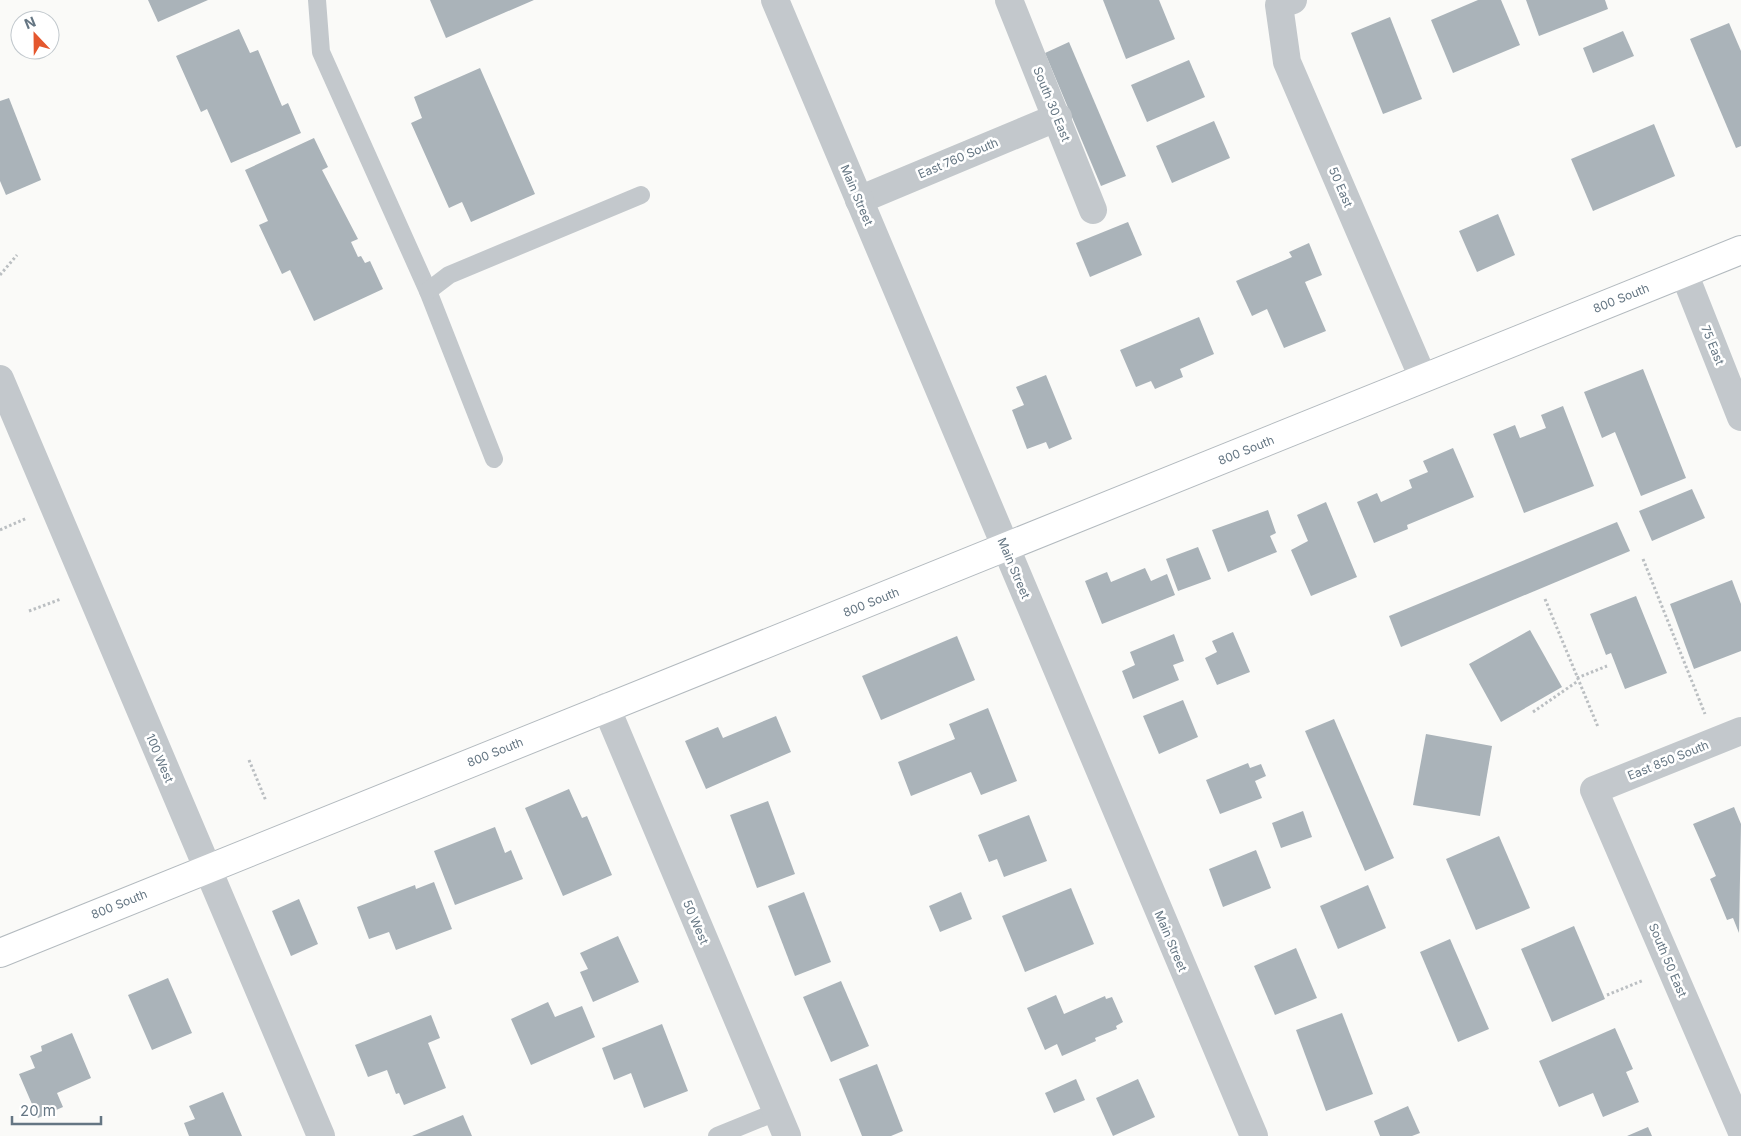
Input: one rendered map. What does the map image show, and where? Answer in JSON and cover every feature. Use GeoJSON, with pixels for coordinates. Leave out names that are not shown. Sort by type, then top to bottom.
{"type":"FeatureCollection","features":[{"type":"Feature","properties":{"kind":"main road","name":"800 South"},"geometry":{"type":"LineString","coordinates":[[0,953],[1741,250]]}},
{"type":"Feature","properties":{"kind":"street","name":"Main Street"},"geometry":{"type":"LineString","coordinates":[[775,0],[1254,1136]]}},
{"type":"Feature","properties":{"kind":"street","name":"South 30 East"},"geometry":{"type":"LineString","coordinates":[[1010,0],[1058,117],[1093,210]]}},
{"type":"Feature","properties":{"kind":"street","name":"50 East"},"geometry":{"type":"LineString","coordinates":[[1292,0],[1279,5],[1287,62],[1423,378]]}},
{"type":"Feature","properties":{"kind":"street","name":"East 760 South"},"geometry":{"type":"LineString","coordinates":[[859,200],[1058,117]]}},
{"type":"Feature","properties":{"kind":"street","name":"75 East"},"geometry":{"type":"LineString","coordinates":[[1684,273],[1741,417]]}},
{"type":"Feature","properties":{"kind":"street","name":"100 West"},"geometry":{"type":"LineString","coordinates":[[0,379],[321,1136]]}},
{"type":"Feature","properties":{"kind":"street","name":"50 West"},"geometry":{"type":"LineString","coordinates":[[606,707],[781,1124]]}},
{"type":"Feature","properties":{"kind":"street","name":"East 850 South"},"geometry":{"type":"LineString","coordinates":[[1594,790],[1741,730]]}},
{"type":"Feature","properties":{"kind":"street","name":"South 50 East"},"geometry":{"type":"LineString","coordinates":[[1594,790],[1741,1130]]}},
{"type":"Feature","properties":{"kind":"lane"},"geometry":{"type":"LineString","coordinates":[[317,0],[321,52],[428,292],[494,459]]}},
{"type":"Feature","properties":{"kind":"lane"},"geometry":{"type":"LineString","coordinates":[[428,292],[449,275],[641,196]]}},
{"type":"Feature","properties":{"kind":"lane"},"geometry":{"type":"LineString","coordinates":[[717,1136],[781,1124]]}},
{"type":"Feature","properties":{"kind":"path"},"geometry":{"type":"LineString","coordinates":[[0,275],[17,255]]}},
{"type":"Feature","properties":{"kind":"path"},"geometry":{"type":"LineString","coordinates":[[0,530],[26,518]]}},
{"type":"Feature","properties":{"kind":"path"},"geometry":{"type":"LineString","coordinates":[[1643,560],[1705,714]]}},
{"type":"Feature","properties":{"kind":"path"},"geometry":{"type":"LineString","coordinates":[[30,611],[61,599]]}},
{"type":"Feature","properties":{"kind":"path"},"geometry":{"type":"LineString","coordinates":[[1545,599],[1598,727]]}},
{"type":"Feature","properties":{"kind":"path"},"geometry":{"type":"LineString","coordinates":[[1533,712],[1578,679],[1607,666]]}},
{"type":"Feature","properties":{"kind":"path"},"geometry":{"type":"LineString","coordinates":[[249,760],[266,801]]}},
{"type":"Feature","properties":{"kind":"path"},"geometry":{"type":"LineString","coordinates":[[1607,995],[1644,980]]}},
{"type":"Feature","properties":{"kind":"building"},"geometry":{"type":"Polygon","coordinates":[[[148,0],[208,0],[158,22],[148,0]]]}},
{"type":"Feature","properties":{"kind":"building"},"geometry":{"type":"Polygon","coordinates":[[[430,0],[534,0],[446,38],[430,0]]]}},
{"type":"Feature","properties":{"kind":"building"},"geometry":{"type":"Polygon","coordinates":[[[1103,0],[1159,0],[1175,39],[1126,59],[1103,0]]]}},
{"type":"Feature","properties":{"kind":"building"},"geometry":{"type":"Polygon","coordinates":[[[1478,0],[1501,0],[1520,45],[1453,73],[1431,20],[1478,0]]]}},
{"type":"Feature","properties":{"kind":"building"},"geometry":{"type":"Polygon","coordinates":[[[1526,0],[1605,0],[1608,9],[1539,36],[1526,0]]]}},
{"type":"Feature","properties":{"kind":"building"},"geometry":{"type":"Polygon","coordinates":[[[1390,17],[1422,99],[1383,114],[1351,33],[1390,17]]]}},
{"type":"Feature","properties":{"kind":"building"},"geometry":{"type":"Polygon","coordinates":[[[1729,23],[1741,51],[1741,146],[1736,148],[1690,39],[1729,23]]]}},
{"type":"Feature","properties":{"kind":"building"},"geometry":{"type":"Polygon","coordinates":[[[239,29],[250,53],[258,50],[282,106],[288,103],[301,133],[231,163],[207,109],[201,112],[176,56],[239,29]]]}},
{"type":"Feature","properties":{"kind":"building"},"geometry":{"type":"Polygon","coordinates":[[[1623,31],[1634,56],[1593,73],[1583,48],[1623,31]]]}},
{"type":"Feature","properties":{"kind":"building"},"geometry":{"type":"Polygon","coordinates":[[[1069,42],[1126,176],[1101,186],[1045,53],[1069,42]]]}},
{"type":"Feature","properties":{"kind":"building"},"geometry":{"type":"Polygon","coordinates":[[[1189,60],[1205,97],[1147,122],[1131,85],[1189,60]]]}},
{"type":"Feature","properties":{"kind":"building"},"geometry":{"type":"Polygon","coordinates":[[[480,68],[535,194],[471,222],[462,202],[449,208],[411,123],[422,118],[414,97],[480,68]]]}},
{"type":"Feature","properties":{"kind":"building"},"geometry":{"type":"Polygon","coordinates":[[[9,98],[41,180],[6,195],[0,181],[0,101],[9,98]]]}},
{"type":"Feature","properties":{"kind":"building"},"geometry":{"type":"Polygon","coordinates":[[[1214,121],[1230,158],[1172,183],[1156,146],[1214,121]]]}},
{"type":"Feature","properties":{"kind":"building"},"geometry":{"type":"Polygon","coordinates":[[[1654,124],[1675,176],[1593,211],[1571,159],[1654,124]]]}},
{"type":"Feature","properties":{"kind":"building"},"geometry":{"type":"Polygon","coordinates":[[[314,138],[328,167],[322,170],[358,239],[351,242],[358,257],[361,256],[365,263],[370,261],[383,289],[314,321],[290,270],[282,274],[259,225],[268,221],[245,170],[314,138]]]}},
{"type":"Feature","properties":{"kind":"building"},"geometry":{"type":"Polygon","coordinates":[[[1498,214],[1515,255],[1477,272],[1459,231],[1498,214]]]}},
{"type":"Feature","properties":{"kind":"building"},"geometry":{"type":"Polygon","coordinates":[[[1128,222],[1142,255],[1090,277],[1076,243],[1128,222]]]}},
{"type":"Feature","properties":{"kind":"building"},"geometry":{"type":"Polygon","coordinates":[[[1309,243],[1322,275],[1305,282],[1326,331],[1284,348],[1267,309],[1252,316],[1236,281],[1292,257],[1289,252],[1309,243]]]}},
{"type":"Feature","properties":{"kind":"building"},"geometry":{"type":"Polygon","coordinates":[[[1199,317],[1214,354],[1180,369],[1183,377],[1155,389],[1151,381],[1136,387],[1120,350],[1199,317]]]}},
{"type":"Feature","properties":{"kind":"building"},"geometry":{"type":"Polygon","coordinates":[[[1643,369],[1686,478],[1641,496],[1615,432],[1602,438],[1584,392],[1643,369]]]}},
{"type":"Feature","properties":{"kind":"building"},"geometry":{"type":"Polygon","coordinates":[[[1046,375],[1072,439],[1049,449],[1046,442],[1027,449],[1012,410],[1024,405],[1016,387],[1046,375]]]}},
{"type":"Feature","properties":{"kind":"building"},"geometry":{"type":"Polygon","coordinates":[[[1563,406],[1594,486],[1524,513],[1493,434],[1515,425],[1520,438],[1546,428],[1541,415],[1563,406]]]}},
{"type":"Feature","properties":{"kind":"building"},"geometry":{"type":"Polygon","coordinates":[[[1453,448],[1474,497],[1407,525],[1408,529],[1374,543],[1357,502],[1377,493],[1381,502],[1412,488],[1409,480],[1428,472],[1423,461],[1453,448]]]}},
{"type":"Feature","properties":{"kind":"building"},"geometry":{"type":"Polygon","coordinates":[[[1692,489],[1705,518],[1652,541],[1639,511],[1692,489]]]}},
{"type":"Feature","properties":{"kind":"building"},"geometry":{"type":"Polygon","coordinates":[[[1326,502],[1357,577],[1311,596],[1291,550],[1308,541],[1297,515],[1326,502]]]}},
{"type":"Feature","properties":{"kind":"building"},"geometry":{"type":"Polygon","coordinates":[[[1268,510],[1276,533],[1270,536],[1277,552],[1228,572],[1212,530],[1268,510]]]}},
{"type":"Feature","properties":{"kind":"building"},"geometry":{"type":"Polygon","coordinates":[[[1617,522],[1630,551],[1401,647],[1389,616],[1617,522]]]}},
{"type":"Feature","properties":{"kind":"building"},"geometry":{"type":"Polygon","coordinates":[[[1198,547],[1211,579],[1178,591],[1166,559],[1198,547]]]}},
{"type":"Feature","properties":{"kind":"building"},"geometry":{"type":"Polygon","coordinates":[[[1145,568],[1151,581],[1167,574],[1175,595],[1102,624],[1085,581],[1107,572],[1111,582],[1145,568]]]}},
{"type":"Feature","properties":{"kind":"building"},"geometry":{"type":"Polygon","coordinates":[[[1732,580],[1741,604],[1741,651],[1694,669],[1670,604],[1732,580]]]}},
{"type":"Feature","properties":{"kind":"building"},"geometry":{"type":"Polygon","coordinates":[[[1636,596],[1667,673],[1625,689],[1611,653],[1606,655],[1590,614],[1636,596]]]}},
{"type":"Feature","properties":{"kind":"building"},"geometry":{"type":"Polygon","coordinates":[[[1530,630],[1562,687],[1501,722],[1469,664],[1530,630]]]}},
{"type":"Feature","properties":{"kind":"building"},"geometry":{"type":"Polygon","coordinates":[[[1233,632],[1250,672],[1217,685],[1205,658],[1217,652],[1212,641],[1233,632]]]}},
{"type":"Feature","properties":{"kind":"building"},"geometry":{"type":"Polygon","coordinates":[[[1174,634],[1184,661],[1173,665],[1179,680],[1133,699],[1122,671],[1135,665],[1130,652],[1174,634]]]}},
{"type":"Feature","properties":{"kind":"building"},"geometry":{"type":"Polygon","coordinates":[[[957,636],[975,680],[881,720],[862,676],[957,636]]]}},
{"type":"Feature","properties":{"kind":"building"},"geometry":{"type":"Polygon","coordinates":[[[1183,700],[1198,737],[1159,754],[1143,716],[1183,700]]]}},
{"type":"Feature","properties":{"kind":"building"},"geometry":{"type":"Polygon","coordinates":[[[988,708],[1017,781],[981,795],[971,772],[911,796],[898,762],[955,739],[949,724],[988,708]]]}},
{"type":"Feature","properties":{"kind":"building"},"geometry":{"type":"Polygon","coordinates":[[[776,716],[791,752],[706,789],[685,741],[718,727],[723,738],[776,716]]]}},
{"type":"Feature","properties":{"kind":"building"},"geometry":{"type":"Polygon","coordinates":[[[1334,719],[1394,858],[1365,871],[1305,731],[1334,719]]]}},
{"type":"Feature","properties":{"kind":"building"},"geometry":{"type":"Polygon","coordinates":[[[1426,734],[1492,746],[1480,816],[1413,805],[1426,734]]]}},
{"type":"Feature","properties":{"kind":"building"},"geometry":{"type":"Polygon","coordinates":[[[1248,763],[1250,768],[1261,764],[1266,776],[1255,781],[1262,798],[1220,814],[1206,780],[1248,763]]]}},
{"type":"Feature","properties":{"kind":"building"},"geometry":{"type":"Polygon","coordinates":[[[569,789],[582,818],[587,816],[612,875],[563,896],[525,808],[569,789]]]}},
{"type":"Feature","properties":{"kind":"building"},"geometry":{"type":"Polygon","coordinates":[[[768,801],[795,874],[757,888],[730,815],[768,801]]]}},
{"type":"Feature","properties":{"kind":"building"},"geometry":{"type":"Polygon","coordinates":[[[1734,807],[1741,824],[1739,933],[1733,918],[1727,920],[1710,879],[1716,876],[1693,824],[1734,807]]]}},
{"type":"Feature","properties":{"kind":"building"},"geometry":{"type":"Polygon","coordinates":[[[1303,811],[1312,837],[1281,848],[1272,823],[1303,811]]]}},
{"type":"Feature","properties":{"kind":"building"},"geometry":{"type":"Polygon","coordinates":[[[1029,815],[1047,861],[1004,877],[997,859],[989,862],[978,835],[1029,815]]]}},
{"type":"Feature","properties":{"kind":"building"},"geometry":{"type":"Polygon","coordinates":[[[495,827],[505,853],[511,850],[523,879],[455,905],[434,851],[495,827]]]}},
{"type":"Feature","properties":{"kind":"building"},"geometry":{"type":"Polygon","coordinates":[[[1499,836],[1530,908],[1476,930],[1446,859],[1499,836]]]}},
{"type":"Feature","properties":{"kind":"building"},"geometry":{"type":"Polygon","coordinates":[[[1256,850],[1271,888],[1223,907],[1209,869],[1256,850]]]}},
{"type":"Feature","properties":{"kind":"building"},"geometry":{"type":"Polygon","coordinates":[[[434,882],[452,929],[396,950],[389,932],[369,939],[357,907],[415,885],[416,889],[434,882]]]}},
{"type":"Feature","properties":{"kind":"building"},"geometry":{"type":"Polygon","coordinates":[[[1368,885],[1386,928],[1338,949],[1320,906],[1368,885]]]}},
{"type":"Feature","properties":{"kind":"building"},"geometry":{"type":"Polygon","coordinates":[[[1071,888],[1094,944],[1025,972],[1002,916],[1071,888]]]}},
{"type":"Feature","properties":{"kind":"building"},"geometry":{"type":"Polygon","coordinates":[[[804,892],[831,962],[795,976],[768,906],[804,892]]]}},
{"type":"Feature","properties":{"kind":"building"},"geometry":{"type":"Polygon","coordinates":[[[961,892],[972,919],[940,932],[929,906],[961,892]]]}},
{"type":"Feature","properties":{"kind":"building"},"geometry":{"type":"Polygon","coordinates":[[[299,899],[318,944],[291,956],[272,911],[299,899]]]}},
{"type":"Feature","properties":{"kind":"building"},"geometry":{"type":"Polygon","coordinates":[[[1574,926],[1605,999],[1552,1022],[1521,949],[1574,926]]]}},
{"type":"Feature","properties":{"kind":"building"},"geometry":{"type":"Polygon","coordinates":[[[618,936],[639,982],[593,1002],[580,972],[588,969],[580,953],[618,936]]]}},
{"type":"Feature","properties":{"kind":"building"},"geometry":{"type":"Polygon","coordinates":[[[1450,939],[1489,1029],[1458,1042],[1420,952],[1450,939]]]}},
{"type":"Feature","properties":{"kind":"building"},"geometry":{"type":"Polygon","coordinates":[[[1296,948],[1317,998],[1275,1015],[1254,966],[1296,948]]]}},
{"type":"Feature","properties":{"kind":"building"},"geometry":{"type":"Polygon","coordinates":[[[168,978],[192,1033],[152,1050],[128,995],[168,978]]]}},
{"type":"Feature","properties":{"kind":"building"},"geometry":{"type":"Polygon","coordinates":[[[841,981],[869,1046],[831,1062],[803,997],[841,981]]]}},
{"type":"Feature","properties":{"kind":"building"},"geometry":{"type":"Polygon","coordinates":[[[1056,995],[1064,1014],[1105,996],[1106,999],[1112,997],[1123,1022],[1116,1026],[1117,1029],[1095,1038],[1096,1041],[1062,1056],[1057,1044],[1045,1050],[1027,1008],[1056,995]]]}},
{"type":"Feature","properties":{"kind":"building"},"geometry":{"type":"Polygon","coordinates":[[[548,1002],[555,1017],[582,1006],[595,1037],[531,1065],[511,1019],[548,1002]]]}},
{"type":"Feature","properties":{"kind":"building"},"geometry":{"type":"Polygon","coordinates":[[[1342,1013],[1373,1094],[1326,1111],[1296,1030],[1342,1013]]]}},
{"type":"Feature","properties":{"kind":"building"},"geometry":{"type":"Polygon","coordinates":[[[431,1015],[440,1038],[428,1043],[446,1088],[404,1105],[399,1093],[396,1094],[387,1070],[368,1077],[355,1045],[431,1015]]]}},
{"type":"Feature","properties":{"kind":"building"},"geometry":{"type":"Polygon","coordinates":[[[662,1024],[688,1091],[644,1108],[631,1073],[614,1080],[602,1048],[662,1024]]]}},
{"type":"Feature","properties":{"kind":"building"},"geometry":{"type":"Polygon","coordinates":[[[1615,1028],[1633,1069],[1626,1072],[1639,1102],[1603,1117],[1593,1093],[1559,1107],[1539,1061],[1615,1028]]]}},
{"type":"Feature","properties":{"kind":"building"},"geometry":{"type":"Polygon","coordinates":[[[72,1033],[91,1078],[57,1093],[63,1107],[38,1118],[19,1074],[35,1068],[30,1056],[42,1051],[41,1046],[72,1033]]]}},
{"type":"Feature","properties":{"kind":"building"},"geometry":{"type":"Polygon","coordinates":[[[877,1064],[903,1131],[891,1136],[862,1136],[839,1079],[877,1064]]]}},
{"type":"Feature","properties":{"kind":"building"},"geometry":{"type":"Polygon","coordinates":[[[1076,1079],[1085,1100],[1054,1113],[1045,1093],[1076,1079]]]}},
{"type":"Feature","properties":{"kind":"building"},"geometry":{"type":"Polygon","coordinates":[[[1138,1079],[1155,1117],[1113,1136],[1096,1098],[1138,1079]]]}},
{"type":"Feature","properties":{"kind":"building"},"geometry":{"type":"Polygon","coordinates":[[[223,1092],[242,1136],[189,1136],[184,1123],[195,1119],[189,1106],[223,1092]]]}},
{"type":"Feature","properties":{"kind":"building"},"geometry":{"type":"Polygon","coordinates":[[[1408,1106],[1420,1133],[1412,1136],[1380,1136],[1374,1121],[1408,1106]]]}},
{"type":"Feature","properties":{"kind":"building"},"geometry":{"type":"Polygon","coordinates":[[[463,1115],[472,1136],[412,1136],[463,1115]]]}},
{"type":"Feature","properties":{"kind":"building"},"geometry":{"type":"Polygon","coordinates":[[[1648,1127],[1652,1136],[1627,1136],[1648,1127]]]}}]}
